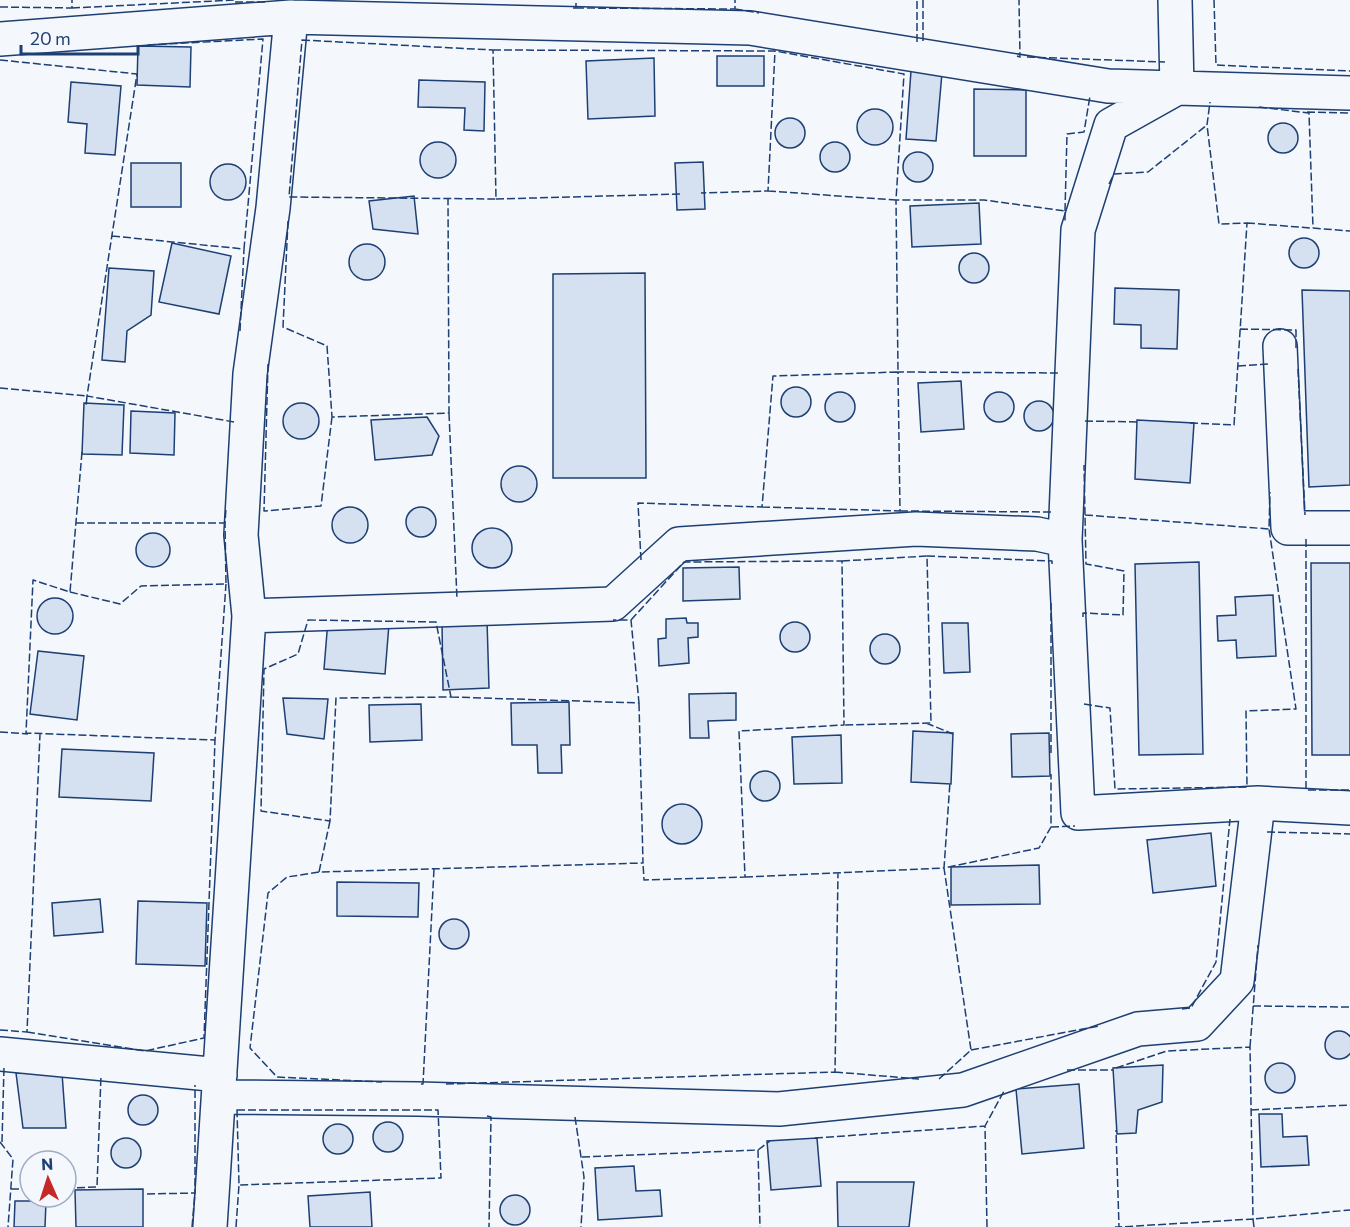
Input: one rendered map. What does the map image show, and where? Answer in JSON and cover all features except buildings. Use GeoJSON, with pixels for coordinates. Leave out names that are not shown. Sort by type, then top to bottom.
{"type":"FeatureCollection","features":[{"type":"Feature","properties":{"kind":"street"},"geometry":{"type":"LineString","coordinates":[[1175,0],[1177,88]]}},
{"type":"Feature","properties":{"kind":"street"},"geometry":{"type":"LineString","coordinates":[[210,1227],[249,616],[241,535],[250,374],[273,208],[291,16]]}},
{"type":"Feature","properties":{"kind":"street"},"geometry":{"type":"LineString","coordinates":[[0,39],[291,16],[750,28],[1108,86],[1350,93]]}},
{"type":"Feature","properties":{"kind":"street"},"geometry":{"type":"LineString","coordinates":[[1177,88],[1111,124],[1078,230],[1065,540],[1078,813],[1258,804],[1350,808]]}},
{"type":"Feature","properties":{"kind":"street"},"geometry":{"type":"LineString","coordinates":[[1280,346],[1288,528],[1350,528]]}},
{"type":"Feature","properties":{"kind":"street"},"geometry":{"type":"LineString","coordinates":[[249,616],[613,604],[679,544],[916,529],[1036,534],[1065,540]]}},
{"type":"Feature","properties":{"kind":"street"},"geometry":{"type":"LineString","coordinates":[[0,1053],[220,1086],[418,1099],[779,1109],[963,1090],[1138,1029],[1197,1024],[1237,981],[1258,804]]}},
{"type":"Feature","properties":{"kind":"fence"},"geometry":{"type":"LineString","coordinates":[[0,7],[72,8],[72,0]]}},
{"type":"Feature","properties":{"kind":"fence"},"geometry":{"type":"LineString","coordinates":[[72,8],[235,0]]}},
{"type":"Feature","properties":{"kind":"fence"},"geometry":{"type":"LineString","coordinates":[[573,8],[576,8],[576,0]]}},
{"type":"Feature","properties":{"kind":"fence"},"geometry":{"type":"LineString","coordinates":[[576,8],[735,9],[735,0]]}},
{"type":"Feature","properties":{"kind":"fence"},"geometry":{"type":"LineString","coordinates":[[917,0],[917,42]]}},
{"type":"Feature","properties":{"kind":"fence"},"geometry":{"type":"LineString","coordinates":[[923,0],[923,44]]}},
{"type":"Feature","properties":{"kind":"fence"},"geometry":{"type":"LineString","coordinates":[[1017,56],[1020,57],[1019,0]]}},
{"type":"Feature","properties":{"kind":"fence"},"geometry":{"type":"LineString","coordinates":[[1214,0],[1216,65],[1350,71]]}},
{"type":"Feature","properties":{"kind":"fence"},"geometry":{"type":"LineString","coordinates":[[235,2],[268,2]]}},
{"type":"Feature","properties":{"kind":"fence"},"geometry":{"type":"LineString","coordinates":[[735,9],[759,13]]}},
{"type":"Feature","properties":{"kind":"fence"},"geometry":{"type":"LineString","coordinates":[[112,236],[244,249],[263,39],[147,45]]}},
{"type":"Feature","properties":{"kind":"fence"},"geometry":{"type":"LineString","coordinates":[[302,40],[493,50],[496,199],[289,197],[302,40]]}},
{"type":"Feature","properties":{"kind":"fence"},"geometry":{"type":"LineString","coordinates":[[493,50],[775,51],[768,191],[701,193]]}},
{"type":"Feature","properties":{"kind":"fence"},"geometry":{"type":"LineString","coordinates":[[768,191],[896,200],[904,74],[775,51]]}},
{"type":"Feature","properties":{"kind":"fence"},"geometry":{"type":"LineString","coordinates":[[1027,57],[1165,62]]}},
{"type":"Feature","properties":{"kind":"fence"},"geometry":{"type":"LineString","coordinates":[[0,60],[137,74],[87,396],[234,422]]}},
{"type":"Feature","properties":{"kind":"fence"},"geometry":{"type":"LineString","coordinates":[[1065,211],[1067,134],[1084,132],[1090,96]]}},
{"type":"Feature","properties":{"kind":"fence"},"geometry":{"type":"LineString","coordinates":[[1190,423],[1234,425],[1247,223],[1219,224],[1207,125],[1210,102]]}},
{"type":"Feature","properties":{"kind":"fence"},"geometry":{"type":"LineString","coordinates":[[1259,107],[1309,113],[1313,228]]}},
{"type":"Feature","properties":{"kind":"fence"},"geometry":{"type":"LineString","coordinates":[[1307,112],[1350,113]]}},
{"type":"Feature","properties":{"kind":"fence"},"geometry":{"type":"LineString","coordinates":[[1109,184],[1114,174],[1148,172],[1207,125]]}},
{"type":"Feature","properties":{"kind":"fence"},"geometry":{"type":"LineString","coordinates":[[496,199],[680,194]]}},
{"type":"Feature","properties":{"kind":"fence"},"geometry":{"type":"LineString","coordinates":[[288,221],[283,327],[327,346],[332,417],[449,413],[448,199]]}},
{"type":"Feature","properties":{"kind":"fence"},"geometry":{"type":"LineString","coordinates":[[641,560],[638,503],[762,507],[773,376],[898,372],[896,200],[984,200],[1065,211],[1065,222]]}},
{"type":"Feature","properties":{"kind":"fence"},"geometry":{"type":"LineString","coordinates":[[1247,223],[1350,231]]}},
{"type":"Feature","properties":{"kind":"fence"},"geometry":{"type":"LineString","coordinates":[[240,331],[244,249]]}},
{"type":"Feature","properties":{"kind":"fence"},"geometry":{"type":"LineString","coordinates":[[1240,329],[1296,330],[1296,348]]}},
{"type":"Feature","properties":{"kind":"fence"},"geometry":{"type":"LineString","coordinates":[[268,364],[264,511],[321,506],[332,417]]}},
{"type":"Feature","properties":{"kind":"fence"},"geometry":{"type":"LineString","coordinates":[[1238,366],[1269,364]]}},
{"type":"Feature","properties":{"kind":"fence"},"geometry":{"type":"LineString","coordinates":[[1298,369],[1305,515]]}},
{"type":"Feature","properties":{"kind":"fence"},"geometry":{"type":"LineString","coordinates":[[762,507],[900,511],[898,372],[1060,373]]}},
{"type":"Feature","properties":{"kind":"fence"},"geometry":{"type":"LineString","coordinates":[[0,388],[87,396],[86,407]]}},
{"type":"Feature","properties":{"kind":"fence"},"geometry":{"type":"LineString","coordinates":[[449,413],[457,599]]}},
{"type":"Feature","properties":{"kind":"fence"},"geometry":{"type":"LineString","coordinates":[[1085,421],[1139,422]]}},
{"type":"Feature","properties":{"kind":"fence"},"geometry":{"type":"LineString","coordinates":[[82,452],[70,592],[33,580],[26,733],[215,740],[226,584]]}},
{"type":"Feature","properties":{"kind":"fence"},"geometry":{"type":"LineString","coordinates":[[1083,617],[1083,613],[1123,615],[1124,571],[1086,564],[1084,465]]}},
{"type":"Feature","properties":{"kind":"fence"},"geometry":{"type":"LineString","coordinates":[[1085,515],[1269,529],[1270,492]]}},
{"type":"Feature","properties":{"kind":"fence"},"geometry":{"type":"LineString","coordinates":[[76,523],[225,523],[226,508]]}},
{"type":"Feature","properties":{"kind":"fence"},"geometry":{"type":"LineString","coordinates":[[900,511],[1053,512]]}},
{"type":"Feature","properties":{"kind":"fence"},"geometry":{"type":"LineString","coordinates":[[70,592],[120,604],[141,586],[226,584],[225,523]]}},
{"type":"Feature","properties":{"kind":"fence"},"geometry":{"type":"LineString","coordinates":[[1084,704],[1110,708],[1115,789],[1247,787],[1246,711],[1296,709],[1269,529]]}},
{"type":"Feature","properties":{"kind":"fence"},"geometry":{"type":"LineString","coordinates":[[1306,539],[1306,790],[1350,790]]}},
{"type":"Feature","properties":{"kind":"fence"},"geometry":{"type":"LineString","coordinates":[[927,556],[1052,561],[1052,564]]}},
{"type":"Feature","properties":{"kind":"fence"},"geometry":{"type":"LineString","coordinates":[[842,561],[927,556],[931,723],[844,725]]}},
{"type":"Feature","properties":{"kind":"fence"},"geometry":{"type":"LineString","coordinates":[[631,620],[684,562],[842,561],[844,725],[739,731],[745,877],[644,880],[643,863]]}},
{"type":"Feature","properties":{"kind":"fence"},"geometry":{"type":"LineString","coordinates":[[1051,603],[1051,753]]}},
{"type":"Feature","properties":{"kind":"fence"},"geometry":{"type":"LineString","coordinates":[[308,620],[436,622],[451,697],[336,698],[330,821],[261,811],[264,669],[298,654],[308,620]]}},
{"type":"Feature","properties":{"kind":"fence"},"geometry":{"type":"LineString","coordinates":[[451,697],[639,703],[631,620],[613,620]]}},
{"type":"Feature","properties":{"kind":"fence"},"geometry":{"type":"LineString","coordinates":[[330,821],[319,872],[643,863],[639,703]]}},
{"type":"Feature","properties":{"kind":"fence"},"geometry":{"type":"LineString","coordinates":[[926,723],[953,734]]}},
{"type":"Feature","properties":{"kind":"fence"},"geometry":{"type":"LineString","coordinates":[[0,732],[28,734]]}},
{"type":"Feature","properties":{"kind":"fence"},"geometry":{"type":"LineString","coordinates":[[0,1030],[27,1032],[40,734]]}},
{"type":"Feature","properties":{"kind":"fence"},"geometry":{"type":"LineString","coordinates":[[27,1032],[145,1051],[204,1038],[215,740]]}},
{"type":"Feature","properties":{"kind":"fence"},"geometry":{"type":"LineString","coordinates":[[939,1079],[971,1050],[944,868],[1039,848],[1051,827],[1051,774]]}},
{"type":"Feature","properties":{"kind":"fence"},"geometry":{"type":"LineString","coordinates":[[745,877],[944,868],[950,782]]}},
{"type":"Feature","properties":{"kind":"fence"},"geometry":{"type":"LineString","coordinates":[[1182,1009],[1191,1008],[1216,962],[1230,819]]}},
{"type":"Feature","properties":{"kind":"fence"},"geometry":{"type":"LineString","coordinates":[[1051,827],[1075,826]]}},
{"type":"Feature","properties":{"kind":"fence"},"geometry":{"type":"LineString","coordinates":[[1267,832],[1350,834]]}},
{"type":"Feature","properties":{"kind":"fence"},"geometry":{"type":"LineString","coordinates":[[421,1084],[423,1084],[434,869]]}},
{"type":"Feature","properties":{"kind":"fence"},"geometry":{"type":"LineString","coordinates":[[319,872],[287,877],[268,893],[250,1048],[277,1077],[382,1082]]}},
{"type":"Feature","properties":{"kind":"fence"},"geometry":{"type":"LineString","coordinates":[[446,1084],[835,1072],[838,873]]}},
{"type":"Feature","properties":{"kind":"fence"},"geometry":{"type":"LineString","coordinates":[[1250,1047],[1258,945]]}},
{"type":"Feature","properties":{"kind":"fence"},"geometry":{"type":"LineString","coordinates":[[1253,1006],[1350,1007]]}},
{"type":"Feature","properties":{"kind":"fence"},"geometry":{"type":"LineString","coordinates":[[971,1050],[1099,1026]]}},
{"type":"Feature","properties":{"kind":"fence"},"geometry":{"type":"LineString","coordinates":[[1116,1068],[1167,1051],[1250,1047],[1253,1219],[1119,1227]]}},
{"type":"Feature","properties":{"kind":"fence"},"geometry":{"type":"LineString","coordinates":[[2,1142],[4,1067]]}},
{"type":"Feature","properties":{"kind":"fence"},"geometry":{"type":"LineString","coordinates":[[1067,1070],[1113,1070]]}},
{"type":"Feature","properties":{"kind":"fence"},"geometry":{"type":"LineString","coordinates":[[835,1072],[919,1079]]}},
{"type":"Feature","properties":{"kind":"fence"},"geometry":{"type":"LineString","coordinates":[[78,1188],[97,1187],[101,1075]]}},
{"type":"Feature","properties":{"kind":"fence"},"geometry":{"type":"LineString","coordinates":[[147,1194],[195,1193],[195,1085]]}},
{"type":"Feature","properties":{"kind":"fence"},"geometry":{"type":"LineString","coordinates":[[987,1227],[985,1126],[1004,1091]]}},
{"type":"Feature","properties":{"kind":"fence"},"geometry":{"type":"LineString","coordinates":[[1251,1110],[1350,1105]]}},
{"type":"Feature","properties":{"kind":"fence"},"geometry":{"type":"LineString","coordinates":[[237,1110],[438,1110],[441,1178],[239,1185],[237,1110]]}},
{"type":"Feature","properties":{"kind":"fence"},"geometry":{"type":"LineString","coordinates":[[487,1116],[491,1117],[489,1227]]}},
{"type":"Feature","properties":{"kind":"fence"},"geometry":{"type":"LineString","coordinates":[[575,1117],[584,1177],[581,1227]]}},
{"type":"Feature","properties":{"kind":"fence"},"geometry":{"type":"LineString","coordinates":[[815,1138],[985,1126]]}},
{"type":"Feature","properties":{"kind":"fence"},"geometry":{"type":"LineString","coordinates":[[1115,1227],[1119,1227],[1116,1130]]}},
{"type":"Feature","properties":{"kind":"fence"},"geometry":{"type":"LineString","coordinates":[[758,1150],[770,1141]]}},
{"type":"Feature","properties":{"kind":"fence"},"geometry":{"type":"LineString","coordinates":[[0,1142],[13,1159],[8,1227]]}},
{"type":"Feature","properties":{"kind":"fence"},"geometry":{"type":"LineString","coordinates":[[582,1157],[758,1150],[760,1227]]}},
{"type":"Feature","properties":{"kind":"fence"},"geometry":{"type":"LineString","coordinates":[[236,1227],[239,1185]]}},
{"type":"Feature","properties":{"kind":"fence"},"geometry":{"type":"LineString","coordinates":[[11,1189],[18,1189]]}},
{"type":"Feature","properties":{"kind":"fence"},"geometry":{"type":"LineString","coordinates":[[192,1227],[195,1193]]}},
{"type":"Feature","properties":{"kind":"fence"},"geometry":{"type":"LineString","coordinates":[[1254,1227],[1253,1219],[1350,1210]]}}]}
